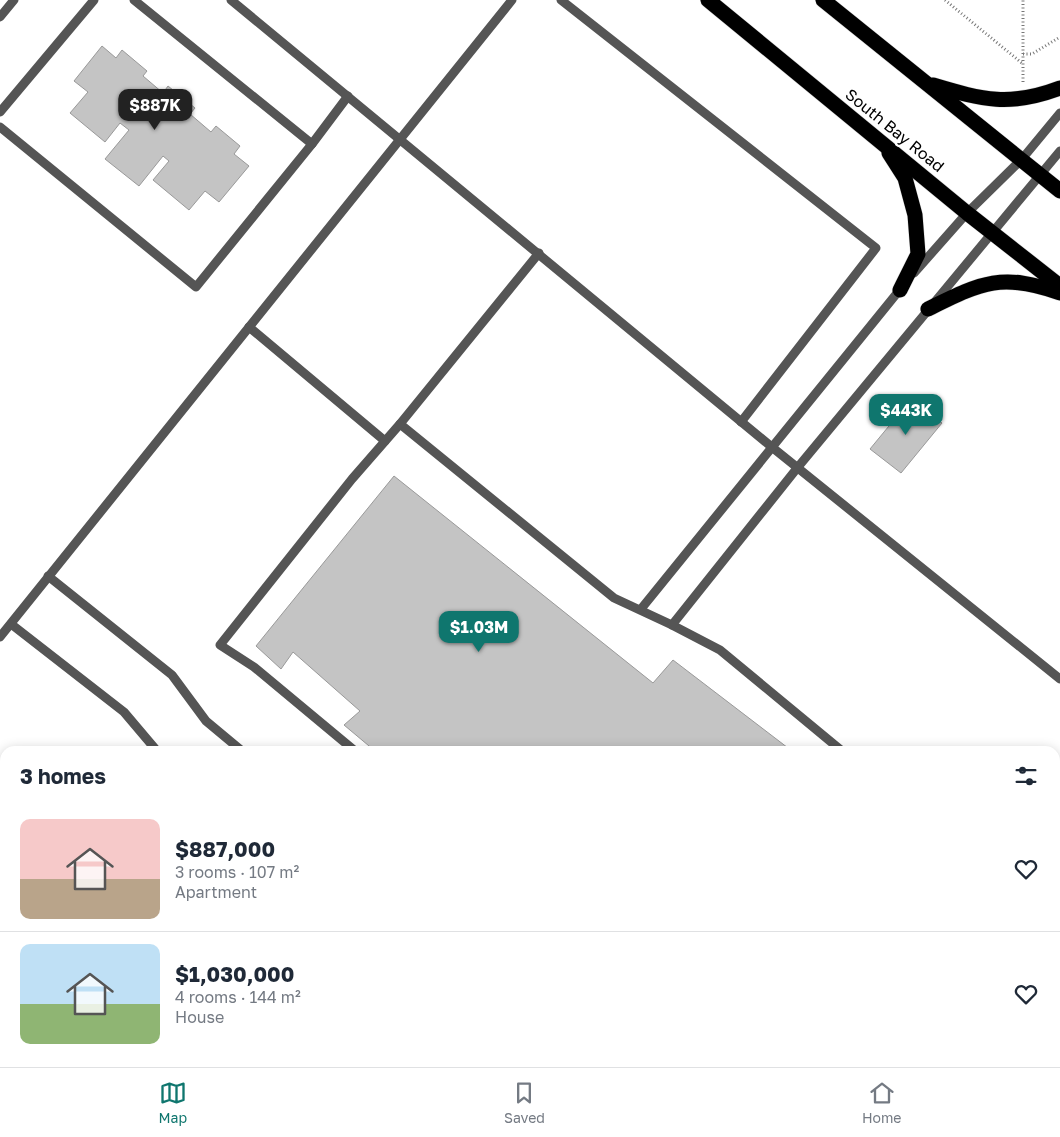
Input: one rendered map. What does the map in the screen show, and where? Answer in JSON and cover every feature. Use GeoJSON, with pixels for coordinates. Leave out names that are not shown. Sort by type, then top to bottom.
{"type":"FeatureCollection","features":[{"type":"Feature","properties":{"kind":"highway","name":"South Bay Road"},"geometry":{"type":"LineString","coordinates":[[708,0],[967,213],[1060,286]]}},
{"type":"Feature","properties":{"kind":"highway"},"geometry":{"type":"LineString","coordinates":[[823,0],[1060,191]]}},
{"type":"Feature","properties":{"kind":"highway"},"geometry":{"type":"LineString","coordinates":[[925,83],[978,98],[1012,101],[1060,88]]}},
{"type":"Feature","properties":{"kind":"highway"},"geometry":{"type":"LineString","coordinates":[[882,142],[905,178],[915,215],[918,254],[900,290]]}},
{"type":"Feature","properties":{"kind":"highway"},"geometry":{"type":"LineString","coordinates":[[928,310],[981,285],[1003,281],[1037,285],[1060,293]]}},
{"type":"Feature","properties":{"kind":"lane"},"geometry":{"type":"LineString","coordinates":[[0,17],[14,0]]}},
{"type":"Feature","properties":{"kind":"lane"},"geometry":{"type":"LineString","coordinates":[[0,112],[94,0]]}},
{"type":"Feature","properties":{"kind":"lane"},"geometry":{"type":"LineString","coordinates":[[134,0],[312,144]]}},
{"type":"Feature","properties":{"kind":"lane"},"geometry":{"type":"LineString","coordinates":[[231,0],[741,422],[1060,679]]}},
{"type":"Feature","properties":{"kind":"lane"},"geometry":{"type":"LineString","coordinates":[[0,637],[512,0]]}},
{"type":"Feature","properties":{"kind":"lane"},"geometry":{"type":"LineString","coordinates":[[560,0],[876,248],[741,422]]}},
{"type":"Feature","properties":{"kind":"lane"},"geometry":{"type":"LineString","coordinates":[[0,127],[196,287],[312,144],[348,96]]}},
{"type":"Feature","properties":{"kind":"lane"},"geometry":{"type":"LineString","coordinates":[[640,609],[900,290],[967,213],[1022,160],[1060,114]]}},
{"type":"Feature","properties":{"kind":"lane"},"geometry":{"type":"LineString","coordinates":[[672,625],[798,466],[1060,151]]}},
{"type":"Feature","properties":{"kind":"lane"},"geometry":{"type":"LineString","coordinates":[[349,746],[254,667],[220,644],[352,479],[400,424],[539,253]]}},
{"type":"Feature","properties":{"kind":"lane"},"geometry":{"type":"LineString","coordinates":[[249,327],[385,441]]}},
{"type":"Feature","properties":{"kind":"lane"},"geometry":{"type":"LineString","coordinates":[[400,424],[614,598],[640,609],[720,650],[836,746]]}},
{"type":"Feature","properties":{"kind":"lane"},"geometry":{"type":"LineString","coordinates":[[48,576],[172,674],[206,721],[236,746]]}},
{"type":"Feature","properties":{"kind":"lane"},"geometry":{"type":"LineString","coordinates":[[10,624],[124,712],[153,746]]}},
{"type":"Feature","properties":{"kind":"path"},"geometry":{"type":"LineString","coordinates":[[945,0],[1023,64]]}},
{"type":"Feature","properties":{"kind":"path"},"geometry":{"type":"LineString","coordinates":[[1022,85],[1023,0]]}},
{"type":"Feature","properties":{"kind":"path"},"geometry":{"type":"LineString","coordinates":[[1023,54],[1032,54],[1060,37]]}},
{"type":"Feature","properties":{"kind":"building"},"geometry":{"type":"Polygon","coordinates":[[[102,46],[116,58],[122,50],[147,71],[143,76],[163,93],[168,86],[195,108],[190,114],[211,132],[216,126],[240,146],[234,154],[249,166],[219,202],[205,191],[189,210],[153,180],[169,161],[163,156],[139,186],[105,159],[129,130],[120,123],[105,142],[70,113],[88,92],[74,81],[102,46]]]}},
{"type":"Feature","properties":{"kind":"building"},"geometry":{"type":"Polygon","coordinates":[[[912,398],[942,423],[901,473],[870,449],[912,398]]]}},
{"type":"Feature","properties":{"kind":"building"},"geometry":{"type":"Polygon","coordinates":[[[394,476],[653,683],[673,660],[785,746],[369,746],[344,725],[360,711],[293,652],[281,669],[256,646],[394,476]]]}}]}
